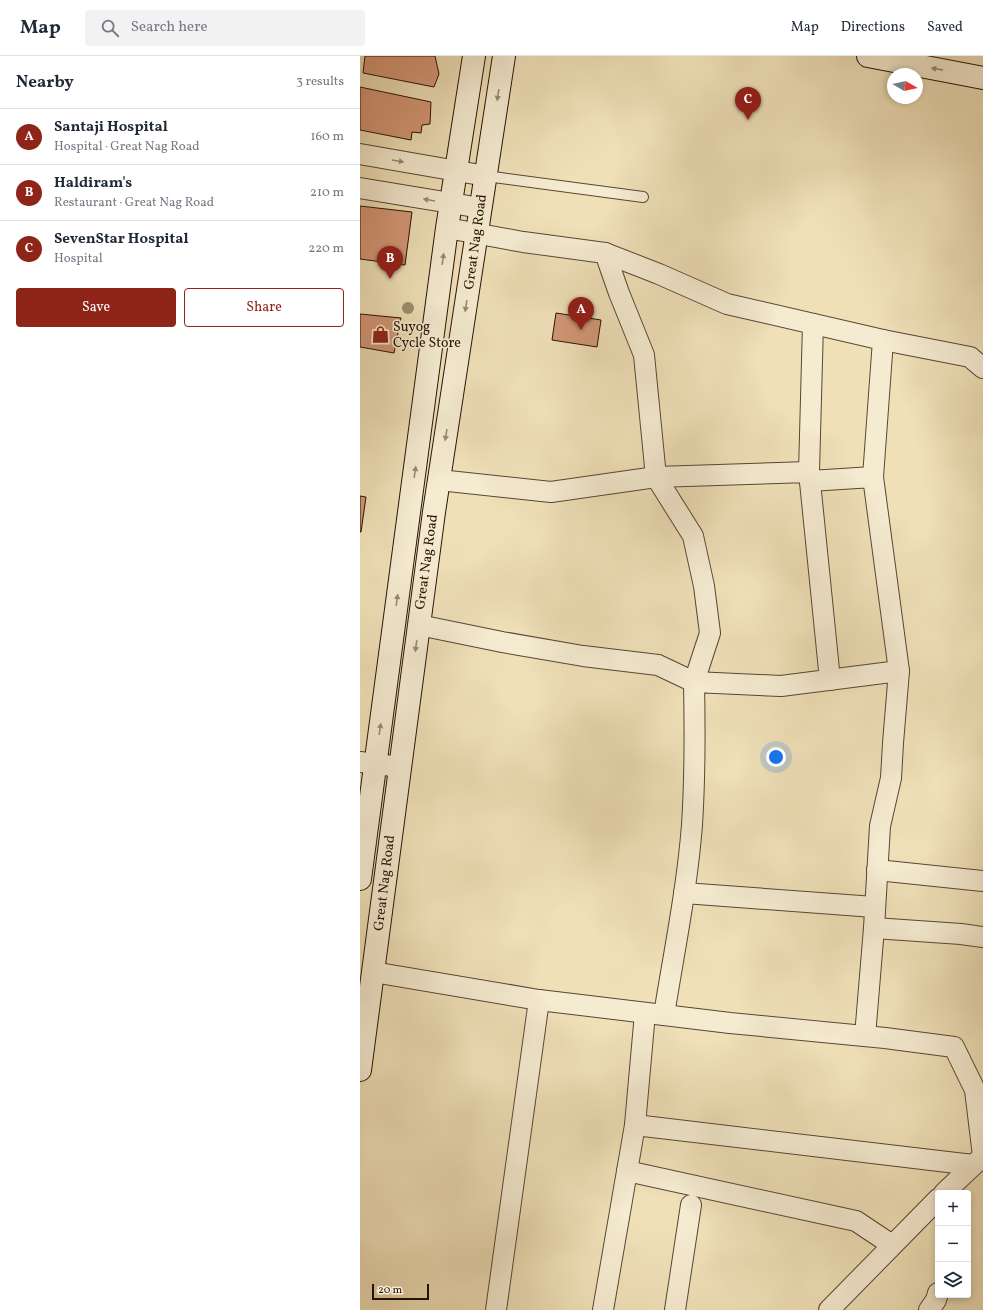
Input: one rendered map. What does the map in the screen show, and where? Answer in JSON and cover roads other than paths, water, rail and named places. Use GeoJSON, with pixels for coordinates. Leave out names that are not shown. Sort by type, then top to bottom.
{"type":"FeatureCollection","features":[{"type":"Feature","properties":{"kind":"main road","name":"Great Nag Road"},"geometry":{"type":"LineString","coordinates":[[360,879],[368,763],[474,56]]}},
{"type":"Feature","properties":{"kind":"main road"},"geometry":{"type":"LineString","coordinates":[[868,56],[979,78]]}},
{"type":"Feature","properties":{"kind":"main road","name":"Great Nag Road"},"geometry":{"type":"LineString","coordinates":[[360,1070],[439,480],[504,57]]}},
{"type":"Feature","properties":{"kind":"street"},"geometry":{"type":"LineString","coordinates":[[360,154],[486,176]]}},
{"type":"Feature","properties":{"kind":"street"},"geometry":{"type":"LineString","coordinates":[[360,188],[481,208]]}},
{"type":"Feature","properties":{"kind":"street"},"geometry":{"type":"LineString","coordinates":[[448,228],[523,242],[605,253],[659,274],[727,304],[883,340],[970,357],[983,368]]}},
{"type":"Feature","properties":{"kind":"street"},"geometry":{"type":"LineString","coordinates":[[603,1310],[654,1014],[684,893],[692,826],[695,723],[694,682],[710,633],[704,586],[693,536],[656,477],[644,355],[619,294],[605,253]]}},
{"type":"Feature","properties":{"kind":"street"},"geometry":{"type":"LineString","coordinates":[[813,324],[809,476],[830,680]]}},
{"type":"Feature","properties":{"kind":"street"},"geometry":{"type":"LineString","coordinates":[[864,1036],[874,928],[874,907],[880,826],[891,778],[899,671],[873,477],[883,340]]}},
{"type":"Feature","properties":{"kind":"street"},"geometry":{"type":"LineString","coordinates":[[439,480],[551,492],[656,477],[873,477]]}},
{"type":"Feature","properties":{"kind":"street"},"geometry":{"type":"LineString","coordinates":[[419,625],[502,642],[583,656],[658,665],[694,682],[781,686],[899,671]]}},
{"type":"Feature","properties":{"kind":"street"},"geometry":{"type":"LineString","coordinates":[[368,763],[400,767]]}},
{"type":"Feature","properties":{"kind":"street"},"geometry":{"type":"LineString","coordinates":[[877,870],[983,881]]}},
{"type":"Feature","properties":{"kind":"street"},"geometry":{"type":"LineString","coordinates":[[684,893],[874,907]]}},
{"type":"Feature","properties":{"kind":"street"},"geometry":{"type":"LineString","coordinates":[[874,928],[983,937]]}},
{"type":"Feature","properties":{"kind":"street"},"geometry":{"type":"LineString","coordinates":[[374,972],[539,1000],[954,1047],[975,1090],[980,1159]]}},
{"type":"Feature","properties":{"kind":"street"},"geometry":{"type":"LineString","coordinates":[[496,1310],[539,1000]]}},
{"type":"Feature","properties":{"kind":"street"},"geometry":{"type":"LineString","coordinates":[[635,1125],[980,1159]]}},
{"type":"Feature","properties":{"kind":"street"},"geometry":{"type":"LineString","coordinates":[[947,1190],[980,1159]]}},
{"type":"Feature","properties":{"kind":"street"},"geometry":{"type":"LineString","coordinates":[[627,1171],[856,1221],[892,1245]]}},
{"type":"Feature","properties":{"kind":"street"},"geometry":{"type":"LineString","coordinates":[[829,1310],[935,1202]]}},
{"type":"Feature","properties":{"kind":"street"},"geometry":{"type":"LineString","coordinates":[[675,1310],[691,1205]]}},
{"type":"Feature","properties":{"kind":"street"},"geometry":{"type":"LineString","coordinates":[[929,1310],[935,1298]]}},
{"type":"Feature","properties":{"kind":"lane"},"geometry":{"type":"LineString","coordinates":[[486,176],[643,197]]}},
{"type":"Feature","properties":{"kind":"place","name":"SevenStar Hospital"},"geometry":{"type":"Point","coordinates":[748,120]}},
{"type":"Feature","properties":{"kind":"place","name":"Haldiram's"},"geometry":{"type":"Point","coordinates":[390,279]}},
{"type":"Feature","properties":{"kind":"place","name":"Santaji Hospital"},"geometry":{"type":"Point","coordinates":[581,330]}},
{"type":"Feature","properties":{"kind":"place","name":"Suyog Cycle Store"},"geometry":{"type":"Point","coordinates":[380,335]}}]}
